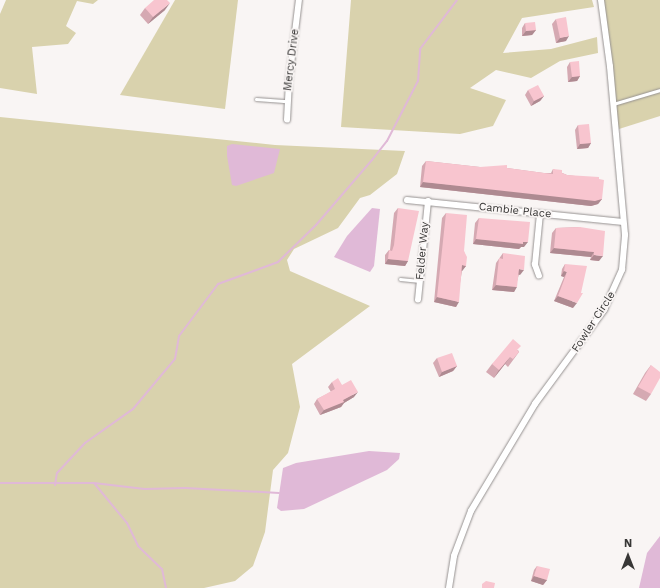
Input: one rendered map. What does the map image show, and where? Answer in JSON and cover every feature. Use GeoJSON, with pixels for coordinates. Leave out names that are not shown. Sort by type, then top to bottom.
{"type":"FeatureCollection","features":[{"type":"Feature","properties":{"kind":"street","name":"Mercy Drive"},"geometry":{"type":"LineString","coordinates":[[287,120],[287,101],[299,0]]}},
{"type":"Feature","properties":{"kind":"street","name":"Fowler Circle"},"geometry":{"type":"LineString","coordinates":[[449,588],[454,556],[471,511],[535,404],[586,337],[614,292],[624,258],[623,222],[613,104],[601,0]]}},
{"type":"Feature","properties":{"kind":"street","name":"Cambie Place"},"geometry":{"type":"LineString","coordinates":[[407,200],[623,222]]}},
{"type":"Feature","properties":{"kind":"street","name":"Felder Way"},"geometry":{"type":"LineString","coordinates":[[418,300],[428,202]]}},
{"type":"Feature","properties":{"kind":"street"},"geometry":{"type":"LineString","coordinates":[[539,276],[535,265],[540,214]]}},
{"type":"Feature","properties":{"kind":"lane"},"geometry":{"type":"LineString","coordinates":[[613,104],[660,90]]}},
{"type":"Feature","properties":{"kind":"lane"},"geometry":{"type":"LineString","coordinates":[[256,99],[287,101]]}},
{"type":"Feature","properties":{"kind":"lane"},"geometry":{"type":"LineString","coordinates":[[400,279],[420,281]]}},
{"type":"Feature","properties":{"kind":"shaded area"},"geometry":{"type":"Polygon","coordinates":[[[6,0],[98,0],[93,4],[77,1],[66,26],[76,33],[68,44],[32,47],[37,94],[0,88],[0,14],[6,0]]]}},
{"type":"Feature","properties":{"kind":"shaded area"},"geometry":{"type":"Polygon","coordinates":[[[175,0],[238,0],[225,109],[120,95],[175,0]]]}},
{"type":"Feature","properties":{"kind":"shaded area"},"geometry":{"type":"Polygon","coordinates":[[[351,0],[592,0],[594,7],[522,18],[503,53],[551,49],[597,37],[598,53],[560,61],[531,78],[496,70],[470,88],[506,100],[493,126],[460,134],[341,127],[351,0]]]}},
{"type":"Feature","properties":{"kind":"shaded area"},"geometry":{"type":"Polygon","coordinates":[[[602,0],[660,0],[660,116],[619,129],[613,104],[602,0]]]}},
{"type":"Feature","properties":{"kind":"shaded area"},"geometry":{"type":"Polygon","coordinates":[[[0,117],[275,145],[405,151],[397,174],[370,195],[360,198],[338,228],[294,249],[287,260],[290,271],[370,306],[292,364],[300,407],[288,453],[273,470],[265,532],[253,566],[235,581],[204,588],[0,588],[0,117]]]}},
{"type":"Feature","properties":{"kind":"shaded area"},"geometry":{"type":"Polygon","coordinates":[[[232,144],[280,149],[274,173],[236,186],[232,185],[227,156],[227,146],[232,144]]]}},
{"type":"Feature","properties":{"kind":"shaded area"},"geometry":{"type":"Polygon","coordinates":[[[372,208],[380,209],[374,266],[370,272],[334,257],[347,236],[372,208]]]}},
{"type":"Feature","properties":{"kind":"shaded area"},"geometry":{"type":"Polygon","coordinates":[[[369,451],[400,453],[399,459],[387,470],[304,509],[281,511],[277,508],[283,468],[296,463],[369,451]]]}},
{"type":"Feature","properties":{"kind":"shaded area"},"geometry":{"type":"Polygon","coordinates":[[[660,536],[660,588],[639,588],[647,553],[660,536]]]}},
{"type":"Feature","properties":{"kind":"building"},"geometry":{"type":"Polygon","coordinates":[[[154,0],[167,0],[170,3],[153,17],[145,8],[154,0]]]}},
{"type":"Feature","properties":{"kind":"building"},"geometry":{"type":"Polygon","coordinates":[[[566,17],[569,36],[560,38],[556,19],[566,17]]]}},
{"type":"Feature","properties":{"kind":"building"},"geometry":{"type":"Polygon","coordinates":[[[535,22],[536,30],[526,31],[525,23],[535,22]]]}},
{"type":"Feature","properties":{"kind":"building"},"geometry":{"type":"Polygon","coordinates":[[[579,61],[580,76],[572,77],[570,62],[579,61]]]}},
{"type":"Feature","properties":{"kind":"building"},"geometry":{"type":"Polygon","coordinates":[[[538,85],[544,96],[534,101],[528,90],[538,85]]]}},
{"type":"Feature","properties":{"kind":"building"},"geometry":{"type":"Polygon","coordinates":[[[589,124],[591,143],[580,144],[578,125],[589,124]]]}},
{"type":"Feature","properties":{"kind":"building"},"geometry":{"type":"Polygon","coordinates":[[[426,161],[480,167],[507,165],[507,168],[553,174],[553,169],[562,170],[562,173],[567,175],[599,177],[599,179],[604,180],[602,199],[595,201],[423,182],[426,161]]]}},
{"type":"Feature","properties":{"kind":"building"},"geometry":{"type":"Polygon","coordinates":[[[398,208],[419,211],[408,261],[388,259],[389,250],[392,251],[394,245],[398,208]]]}},
{"type":"Feature","properties":{"kind":"building"},"geometry":{"type":"Polygon","coordinates":[[[446,213],[467,215],[464,251],[467,257],[466,266],[462,265],[459,302],[437,297],[446,213]]]}},
{"type":"Feature","properties":{"kind":"building"},"geometry":{"type":"Polygon","coordinates":[[[479,218],[530,222],[528,242],[523,242],[523,244],[476,239],[479,218]]]}},
{"type":"Feature","properties":{"kind":"building"},"geometry":{"type":"Polygon","coordinates":[[[580,227],[605,231],[603,256],[594,255],[594,252],[554,248],[556,228],[580,227]]]}},
{"type":"Feature","properties":{"kind":"building"},"geometry":{"type":"Polygon","coordinates":[[[503,253],[525,256],[524,270],[519,269],[517,287],[496,285],[499,258],[503,259],[503,253]]]}},
{"type":"Feature","properties":{"kind":"building"},"geometry":{"type":"Polygon","coordinates":[[[565,264],[587,266],[581,293],[583,293],[577,303],[558,296],[567,272],[564,271],[565,264]]]}},
{"type":"Feature","properties":{"kind":"building"},"geometry":{"type":"Polygon","coordinates":[[[513,339],[521,346],[517,350],[519,352],[513,359],[510,357],[499,370],[492,364],[513,339]]]}},
{"type":"Feature","properties":{"kind":"building"},"geometry":{"type":"Polygon","coordinates":[[[452,353],[457,366],[442,372],[437,358],[452,353]]]}},
{"type":"Feature","properties":{"kind":"building"},"geometry":{"type":"Polygon","coordinates":[[[651,365],[660,372],[660,378],[651,394],[638,387],[651,365]]]}},
{"type":"Feature","properties":{"kind":"building"},"geometry":{"type":"Polygon","coordinates":[[[338,378],[342,385],[351,380],[358,392],[343,400],[344,402],[324,410],[317,399],[335,389],[332,382],[338,378]]]}},
{"type":"Feature","properties":{"kind":"building"},"geometry":{"type":"Polygon","coordinates":[[[537,566],[550,569],[547,580],[534,576],[537,566]]]}},
{"type":"Feature","properties":{"kind":"building"},"geometry":{"type":"Polygon","coordinates":[[[486,581],[495,583],[494,588],[482,588],[482,584],[486,581]]]}},
{"type":"Feature","properties":{"kind":"waterway"},"geometry":{"type":"LineString","coordinates":[[55,485],[57,473],[85,443],[133,409],[175,359],[179,336],[218,284],[278,262],[316,225],[372,160],[387,141],[418,81],[420,49],[457,0]]}},
{"type":"Feature","properties":{"kind":"waterway"},"geometry":{"type":"LineString","coordinates":[[0,483],[94,483],[145,489],[185,488],[279,493]]}},
{"type":"Feature","properties":{"kind":"waterway"},"geometry":{"type":"LineString","coordinates":[[94,483],[127,523],[138,546],[162,569],[166,588]]}}]}
